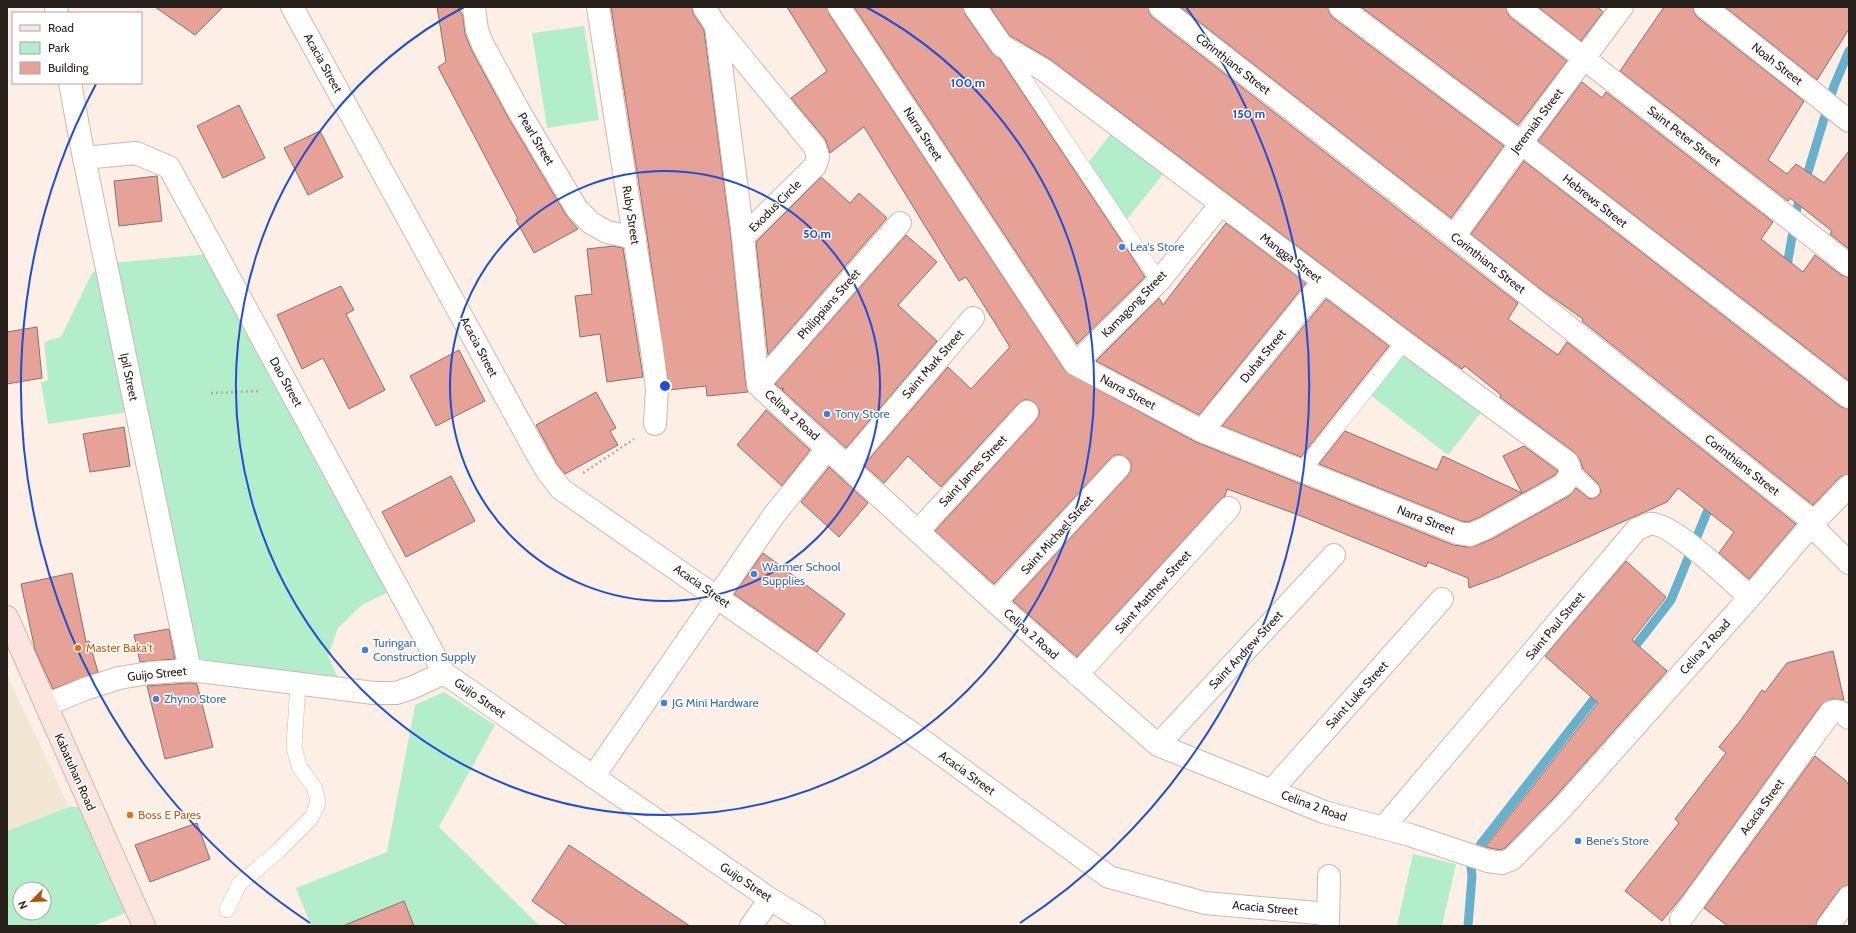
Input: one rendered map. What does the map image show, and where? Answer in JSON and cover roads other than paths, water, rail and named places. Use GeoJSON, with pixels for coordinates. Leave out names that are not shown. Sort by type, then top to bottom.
{"type":"FeatureCollection","features":[{"type":"Feature","properties":{"kind":"street","name":"Acacia Street"},"geometry":{"type":"LineString","coordinates":[[292,7],[537,454],[547,471],[561,489],[926,744],[1110,877],[1204,903],[1328,920]]}},
{"type":"Feature","properties":{"kind":"street","name":"Pearl Street"},"geometry":{"type":"LineString","coordinates":[[474,7],[477,30],[483,45],[520,113],[577,209],[591,223],[607,232],[634,238]]}},
{"type":"Feature","properties":{"kind":"street","name":"Ruby Street"},"geometry":{"type":"LineString","coordinates":[[598,7],[657,388],[656,424]]}},
{"type":"Feature","properties":{"kind":"street","name":"Exodus Circle"},"geometry":{"type":"LineString","coordinates":[[704,7],[716,26],[815,147],[818,157],[815,166],[743,237]]}},
{"type":"Feature","properties":{"kind":"street","name":"Narra Street"},"geometry":{"type":"LineString","coordinates":[[840,7],[1075,364],[1202,431],[1458,533],[1470,535],[1486,528],[1563,485],[1570,474]]}},
{"type":"Feature","properties":{"kind":"street","name":"Mangga Street"},"geometry":{"type":"LineString","coordinates":[[975,7],[1002,46],[1044,70],[1323,282],[1567,462],[1571,468],[1570,474]]}},
{"type":"Feature","properties":{"kind":"street","name":"Corinthians Street"},"geometry":{"type":"LineString","coordinates":[[1160,7],[1454,236],[1735,459],[1812,523],[1849,563]]}},
{"type":"Feature","properties":{"kind":"street","name":"Hebrews Street"},"geometry":{"type":"LineString","coordinates":[[1340,7],[1521,143],[1849,397]]}},
{"type":"Feature","properties":{"kind":"street","name":"Saint Peter Street"},"geometry":{"type":"LineString","coordinates":[[1518,7],[1849,265]]}},
{"type":"Feature","properties":{"kind":"street","name":"Jeremiah Street"},"geometry":{"type":"LineString","coordinates":[[1454,236],[1622,7]]}},
{"type":"Feature","properties":{"kind":"street","name":"Noah Street"},"geometry":{"type":"LineString","coordinates":[[1705,7],[1844,117]]}},
{"type":"Feature","properties":{"kind":"street","name":"Exodus Circle"},"geometry":{"type":"LineString","coordinates":[[716,26],[743,237]]}},
{"type":"Feature","properties":{"kind":"street","name":"Ipil Street"},"geometry":{"type":"LineString","coordinates":[[70,84],[84,158],[190,670]]}},
{"type":"Feature","properties":{"kind":"street","name":"Dao Street"},"geometry":{"type":"LineString","coordinates":[[84,158],[136,153],[169,167],[444,673]]}},
{"type":"Feature","properties":{"kind":"street","name":"Kamagong Street"},"geometry":{"type":"LineString","coordinates":[[1075,364],[1159,281],[1221,204]]}},
{"type":"Feature","properties":{"kind":"street","name":"Philippians Street"},"geometry":{"type":"LineString","coordinates":[[758,385],[900,223]]}},
{"type":"Feature","properties":{"kind":"street","name":"Celina 2 Road"},"geometry":{"type":"LineString","coordinates":[[743,237],[758,385],[919,530],[995,602],[1158,745],[1324,812],[1410,835],[1488,860],[1502,863],[1512,859],[1562,808],[1750,598],[1812,523],[1849,486]]}},
{"type":"Feature","properties":{"kind":"street","name":"Duhat Street"},"geometry":{"type":"LineString","coordinates":[[1202,431],[1323,282]]}},
{"type":"Feature","properties":{"kind":"street","name":"Saint Mark Street"},"geometry":{"type":"LineString","coordinates":[[847,466],[973,318]]}},
{"type":"Feature","properties":{"kind":"street","name":"Saint James Street"},"geometry":{"type":"LineString","coordinates":[[919,530],[1027,412]]}},
{"type":"Feature","properties":{"kind":"street"},"geometry":{"type":"LineString","coordinates":[[593,777],[774,515],[828,448]]}},
{"type":"Feature","properties":{"kind":"street","name":"Saint Michael Street"},"geometry":{"type":"LineString","coordinates":[[995,602],[1120,467]]}},
{"type":"Feature","properties":{"kind":"street","name":"Saint Matthew Street"},"geometry":{"type":"LineString","coordinates":[[1077,675],[1229,508]]}},
{"type":"Feature","properties":{"kind":"street","name":"Saint Paul Street"},"geometry":{"type":"LineString","coordinates":[[1383,828],[1637,529],[1649,524],[1663,526],[1679,536],[1696,550],[1750,598]]}},
{"type":"Feature","properties":{"kind":"street","name":"Saint Andrew Street"},"geometry":{"type":"LineString","coordinates":[[1158,745],[1334,555]]}},
{"type":"Feature","properties":{"kind":"street","name":"Saint Luke Street"},"geometry":{"type":"LineString","coordinates":[[1272,790],[1442,599]]}},
{"type":"Feature","properties":{"kind":"street","name":"Kabatuhan Road"},"geometry":{"type":"LineString","coordinates":[[7,617],[144,926]]}},
{"type":"Feature","properties":{"kind":"street","name":"Guijo Street"},"geometry":{"type":"LineString","coordinates":[[46,706],[85,689],[119,678],[149,673],[190,670],[374,693],[396,693],[444,673],[770,899],[814,926]]}},
{"type":"Feature","properties":{"kind":"street","name":"Acacia Street"},"geometry":{"type":"LineString","coordinates":[[1681,920],[1831,712],[1835,710],[1841,712],[1849,718]]}},
{"type":"Feature","properties":{"kind":"street"},"geometry":{"type":"LineString","coordinates":[[1328,920],[1329,876]]}},
{"type":"Feature","properties":{"kind":"street"},"geometry":{"type":"LineString","coordinates":[[1828,926],[1849,897]]}},
{"type":"Feature","properties":{"kind":"street"},"geometry":{"type":"LineString","coordinates":[[751,926],[770,899]]}},
{"type":"Feature","properties":{"kind":"lane","name":"Mangga Street"},"geometry":{"type":"LineString","coordinates":[[1002,46],[1159,281]]}},
{"type":"Feature","properties":{"kind":"lane"},"geometry":{"type":"LineString","coordinates":[[1302,471],[1404,342]]}},
{"type":"Feature","properties":{"kind":"lane"},"geometry":{"type":"LineString","coordinates":[[1570,474],[1592,490]]}},
{"type":"Feature","properties":{"kind":"lane"},"geometry":{"type":"LineString","coordinates":[[227,910],[239,884],[277,852],[311,818],[318,804],[315,789],[299,766],[294,746],[298,684]]}},
{"type":"Feature","properties":{"kind":"waterway"},"geometry":{"type":"LineString","coordinates":[[1786,272],[1797,208],[1834,86],[1849,51]]}},
{"type":"Feature","properties":{"kind":"waterway"},"geometry":{"type":"LineString","coordinates":[[1630,653],[1671,600],[1712,500]]}},
{"type":"Feature","properties":{"kind":"waterway"},"geometry":{"type":"LineString","coordinates":[[1468,926],[1472,876],[1470,858],[1601,690]]}},
{"type":"Feature","properties":{"kind":"place","name":"Lea's Store"},"geometry":{"type":"Point","coordinates":[1122,247]}},
{"type":"Feature","properties":{"kind":"place","name":"Tony Store"},"geometry":{"type":"Point","coordinates":[827,414]}},
{"type":"Feature","properties":{"kind":"place","name":"Warmer School Supplies"},"geometry":{"type":"Point","coordinates":[754,574]}},
{"type":"Feature","properties":{"kind":"place","name":"Master Baka't"},"geometry":{"type":"Point","coordinates":[78,648]}},
{"type":"Feature","properties":{"kind":"place","name":"Turingan Construction Supply"},"geometry":{"type":"Point","coordinates":[365,650]}},
{"type":"Feature","properties":{"kind":"place","name":"Zhyno Store"},"geometry":{"type":"Point","coordinates":[156,699]}},
{"type":"Feature","properties":{"kind":"place","name":"JG Mini Hardware"},"geometry":{"type":"Point","coordinates":[664,703]}},
{"type":"Feature","properties":{"kind":"place","name":"Boss E Pares"},"geometry":{"type":"Point","coordinates":[130,815]}},
{"type":"Feature","properties":{"kind":"place","name":"Bene's Store"},"geometry":{"type":"Point","coordinates":[1578,841]}}]}
